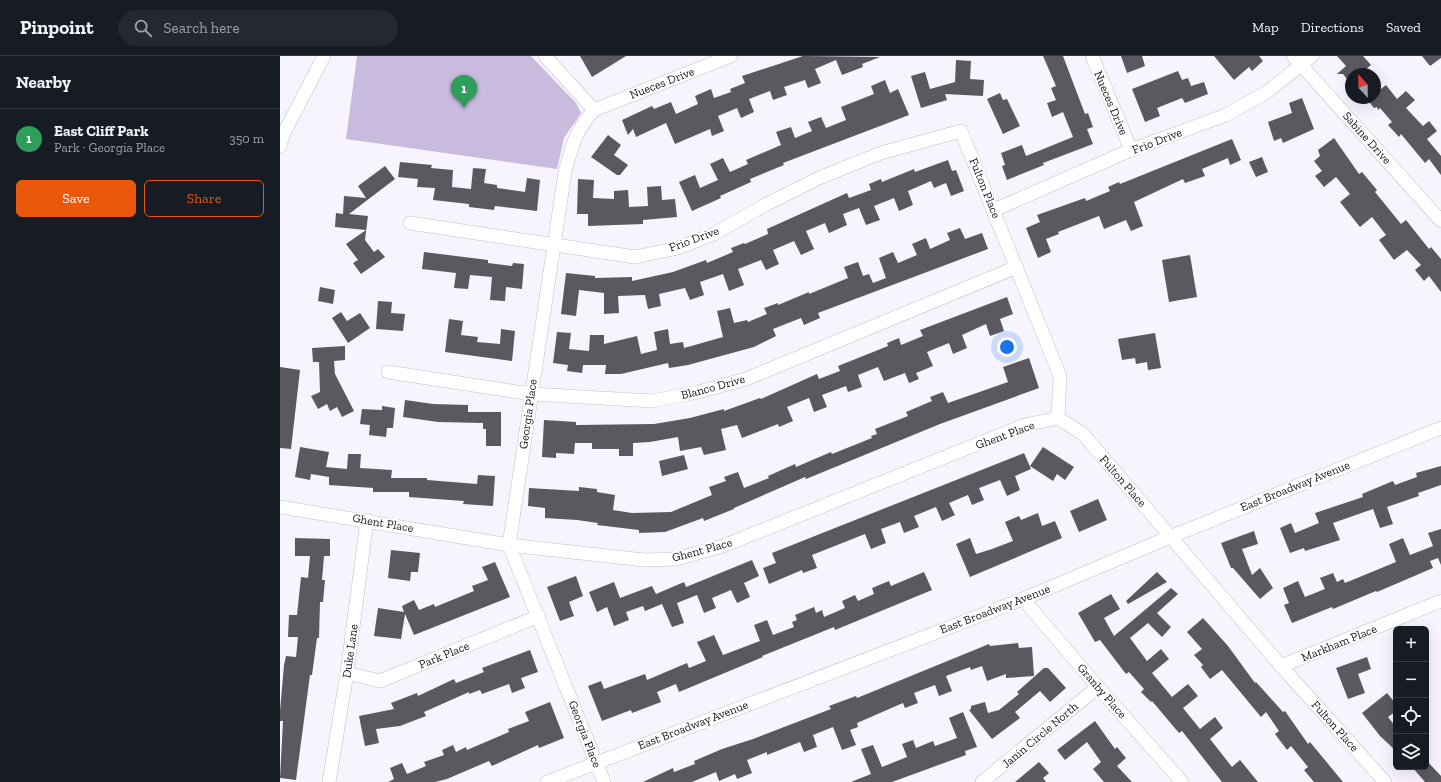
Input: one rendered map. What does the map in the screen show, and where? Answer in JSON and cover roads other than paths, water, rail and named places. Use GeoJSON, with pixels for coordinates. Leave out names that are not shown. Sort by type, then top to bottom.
{"type":"FeatureCollection","features":[{"type":"Feature","properties":{"kind":"street"},"geometry":{"type":"LineString","coordinates":[[280,146],[283,135],[324,56]]}},
{"type":"Feature","properties":{"kind":"street"},"geometry":{"type":"LineString","coordinates":[[545,56],[594,110]]}},
{"type":"Feature","properties":{"kind":"street","name":"Nueces Drive"},"geometry":{"type":"LineString","coordinates":[[594,110],[731,56]]}},
{"type":"Feature","properties":{"kind":"street","name":"Nueces Drive"},"geometry":{"type":"LineString","coordinates":[[1092,56],[1131,150]]}},
{"type":"Feature","properties":{"kind":"street","name":"Frio Drive"},"geometry":{"type":"LineString","coordinates":[[994,210],[1131,150],[1226,115],[1267,92],[1298,61],[1312,56]]}},
{"type":"Feature","properties":{"kind":"street","name":"Sabine Drive"},"geometry":{"type":"LineString","coordinates":[[1298,61],[1441,221]]}},
{"type":"Feature","properties":{"kind":"street","name":"Georgia Place"},"geometry":{"type":"LineString","coordinates":[[594,110],[581,124],[573,144],[565,172],[509,545],[539,616],[604,782]]}},
{"type":"Feature","properties":{"kind":"street","name":"Frio Drive"},"geometry":{"type":"LineString","coordinates":[[410,224],[635,257],[678,248],[714,234],[765,205],[819,178],[881,153],[961,131]]}},
{"type":"Feature","properties":{"kind":"street","name":"Fulton Place"},"geometry":{"type":"LineString","coordinates":[[961,131],[1060,376],[1058,418],[1082,434],[1281,666],[1385,782]]}},
{"type":"Feature","properties":{"kind":"street","name":"Blanco Drive"},"geometry":{"type":"LineString","coordinates":[[388,372],[531,394],[652,401],[698,392],[746,379],[1017,267]]}},
{"type":"Feature","properties":{"kind":"street","name":"Ghent Place"},"geometry":{"type":"LineString","coordinates":[[280,507],[367,520],[509,545],[644,560],[676,559],[723,546],[1025,425],[1058,418]]}},
{"type":"Feature","properties":{"kind":"street","name":"East Broadway Avenue"},"geometry":{"type":"LineString","coordinates":[[546,782],[1023,599],[1170,537],[1441,428]]}},
{"type":"Feature","properties":{"kind":"street","name":"Duke Lane"},"geometry":{"type":"LineString","coordinates":[[329,782],[347,673],[367,520]]}},
{"type":"Feature","properties":{"kind":"street","name":"Granby Place"},"geometry":{"type":"LineString","coordinates":[[1023,599],[1182,782]]}},
{"type":"Feature","properties":{"kind":"street","name":"Markham Place"},"geometry":{"type":"LineString","coordinates":[[1281,666],[1441,601]]}},
{"type":"Feature","properties":{"kind":"street","name":"Park Place"},"geometry":{"type":"LineString","coordinates":[[347,673],[380,681],[539,616]]}},
{"type":"Feature","properties":{"kind":"street","name":"Janin Circle North"},"geometry":{"type":"LineString","coordinates":[[985,781],[1098,687]]}},
{"type":"Feature","properties":{"kind":"place","name":"East Cliff Park"},"geometry":{"type":"Point","coordinates":[464,108]}}]}
